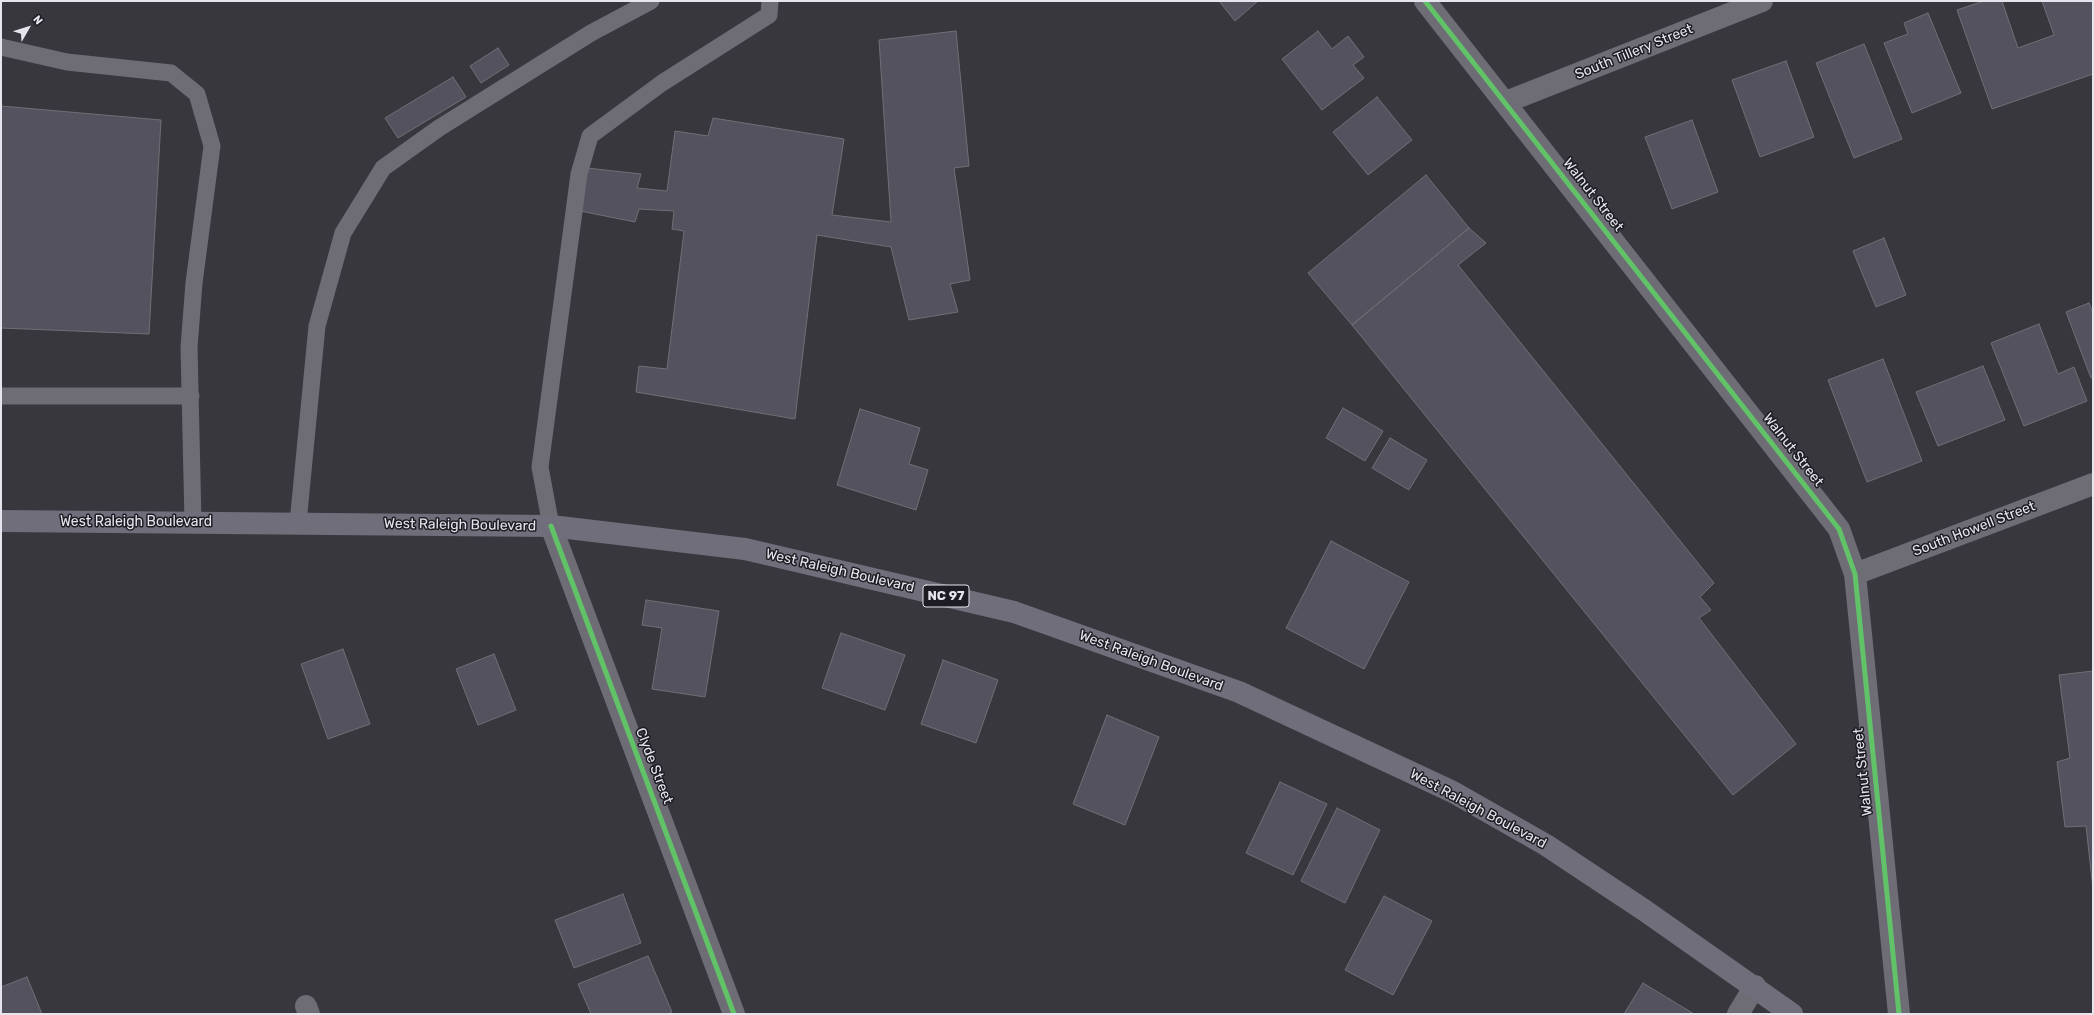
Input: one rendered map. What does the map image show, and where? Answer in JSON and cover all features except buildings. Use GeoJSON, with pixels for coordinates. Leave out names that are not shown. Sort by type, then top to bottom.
{"type":"FeatureCollection","features":[{"type":"Feature","properties":{"kind":"main road","name":"West Raleigh Boulevard"},"geometry":{"type":"LineString","coordinates":[[1,520],[551,526],[744,548],[1014,612],[1239,692],[1453,792],[1539,841],[1754,986],[1792,1014]]}},
{"type":"Feature","properties":{"kind":"street","name":"Walnut Street"},"geometry":{"type":"LineString","coordinates":[[1425,1],[1506,102],[1839,529],[1855,574],[1899,1014]]}},
{"type":"Feature","properties":{"kind":"street","name":"South Tillery Street"},"geometry":{"type":"LineString","coordinates":[[1506,102],[1762,1]]}},
{"type":"Feature","properties":{"kind":"street","name":"South Howell Street"},"geometry":{"type":"LineString","coordinates":[[1855,574],[2093,484]]}},
{"type":"Feature","properties":{"kind":"street","name":"Clyde Street"},"geometry":{"type":"LineString","coordinates":[[551,526],[734,1014]]}},
{"type":"Feature","properties":{"kind":"street"},"geometry":{"type":"LineString","coordinates":[[1738,1014],[1754,986]]}},
{"type":"Feature","properties":{"kind":"lane"},"geometry":{"type":"LineString","coordinates":[[298,523],[317,326],[343,233],[383,168],[439,128],[591,33],[651,1]]}},
{"type":"Feature","properties":{"kind":"lane"},"geometry":{"type":"LineString","coordinates":[[551,526],[540,467],[577,188],[590,136],[662,83],[769,15],[770,1]]}},
{"type":"Feature","properties":{"kind":"lane"},"geometry":{"type":"LineString","coordinates":[[1,47],[67,62],[171,73],[197,94],[212,146],[194,283],[190,347],[193,522]]}},
{"type":"Feature","properties":{"kind":"lane"},"geometry":{"type":"LineString","coordinates":[[1,396],[191,396]]}},
{"type":"Feature","properties":{"kind":"cycle path"},"geometry":{"type":"LineString","coordinates":[[1425,1],[1839,529],[1855,574],[1899,1014]]}},
{"type":"Feature","properties":{"kind":"cycle path"},"geometry":{"type":"LineString","coordinates":[[551,526],[734,1014]]}}]}
